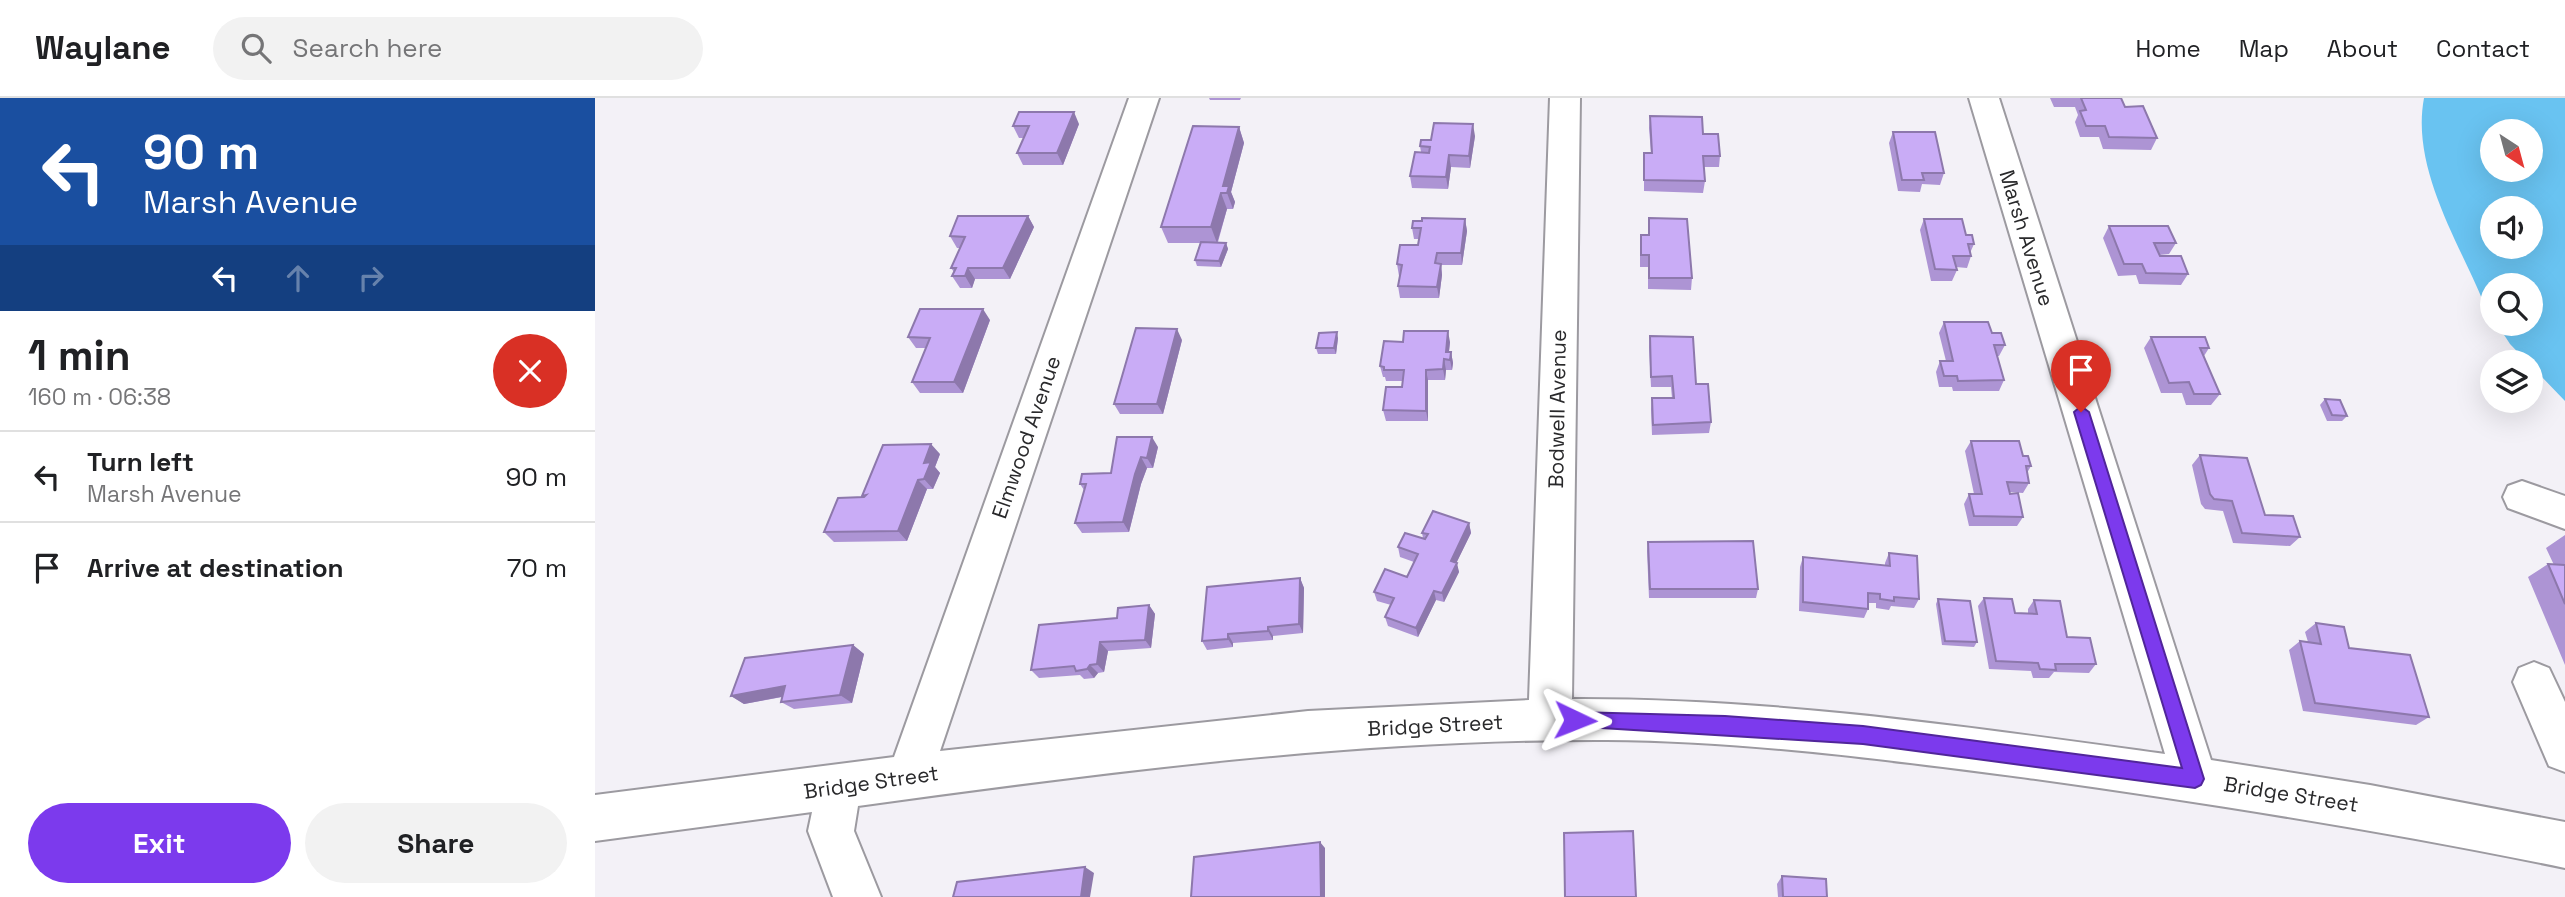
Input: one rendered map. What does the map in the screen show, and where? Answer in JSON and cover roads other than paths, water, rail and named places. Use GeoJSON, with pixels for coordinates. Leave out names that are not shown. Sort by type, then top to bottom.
{"type":"FeatureCollection","features":[{"type":"Feature","properties":{"kind":"street","name":"Elmwood Avenue"},"geometry":{"type":"LineString","coordinates":[[909,777],[1144,98]]}},
{"type":"Feature","properties":{"kind":"street","name":"Bodwell Avenue"},"geometry":{"type":"LineString","coordinates":[[1550,719],[1565,98]]}},
{"type":"Feature","properties":{"kind":"street","name":"Marsh Avenue"},"geometry":{"type":"LineString","coordinates":[[1984,98],[2195,779]]}},
{"type":"Feature","properties":{"kind":"street"},"geometry":{"type":"LineString","coordinates":[[2522,497],[2565,513]]}},
{"type":"Feature","properties":{"kind":"street"},"geometry":{"type":"LineString","coordinates":[[2535,682],[2565,751]]}},
{"type":"Feature","properties":{"kind":"street","name":"Bridge Street"},"geometry":{"type":"LineString","coordinates":[[595,818],[1145,748],[1320,732],[1550,719],[1725,724],[1863,735],[2195,779],[2456,821],[2565,845]]}},
{"type":"Feature","properties":{"kind":"street"},"geometry":{"type":"LineString","coordinates":[[839,787],[831,831],[857,897]]}},
{"type":"Feature","properties":{"kind":"water"},"geometry":{"type":"Polygon","coordinates":[[[2424,98],[2565,98],[2565,401],[2543,378],[2543,350],[2516,350],[2505,336],[2543,336],[2543,273],[2480,273],[2480,295],[2449,228],[2430,176],[2424,150],[2424,98]]]}}]}
